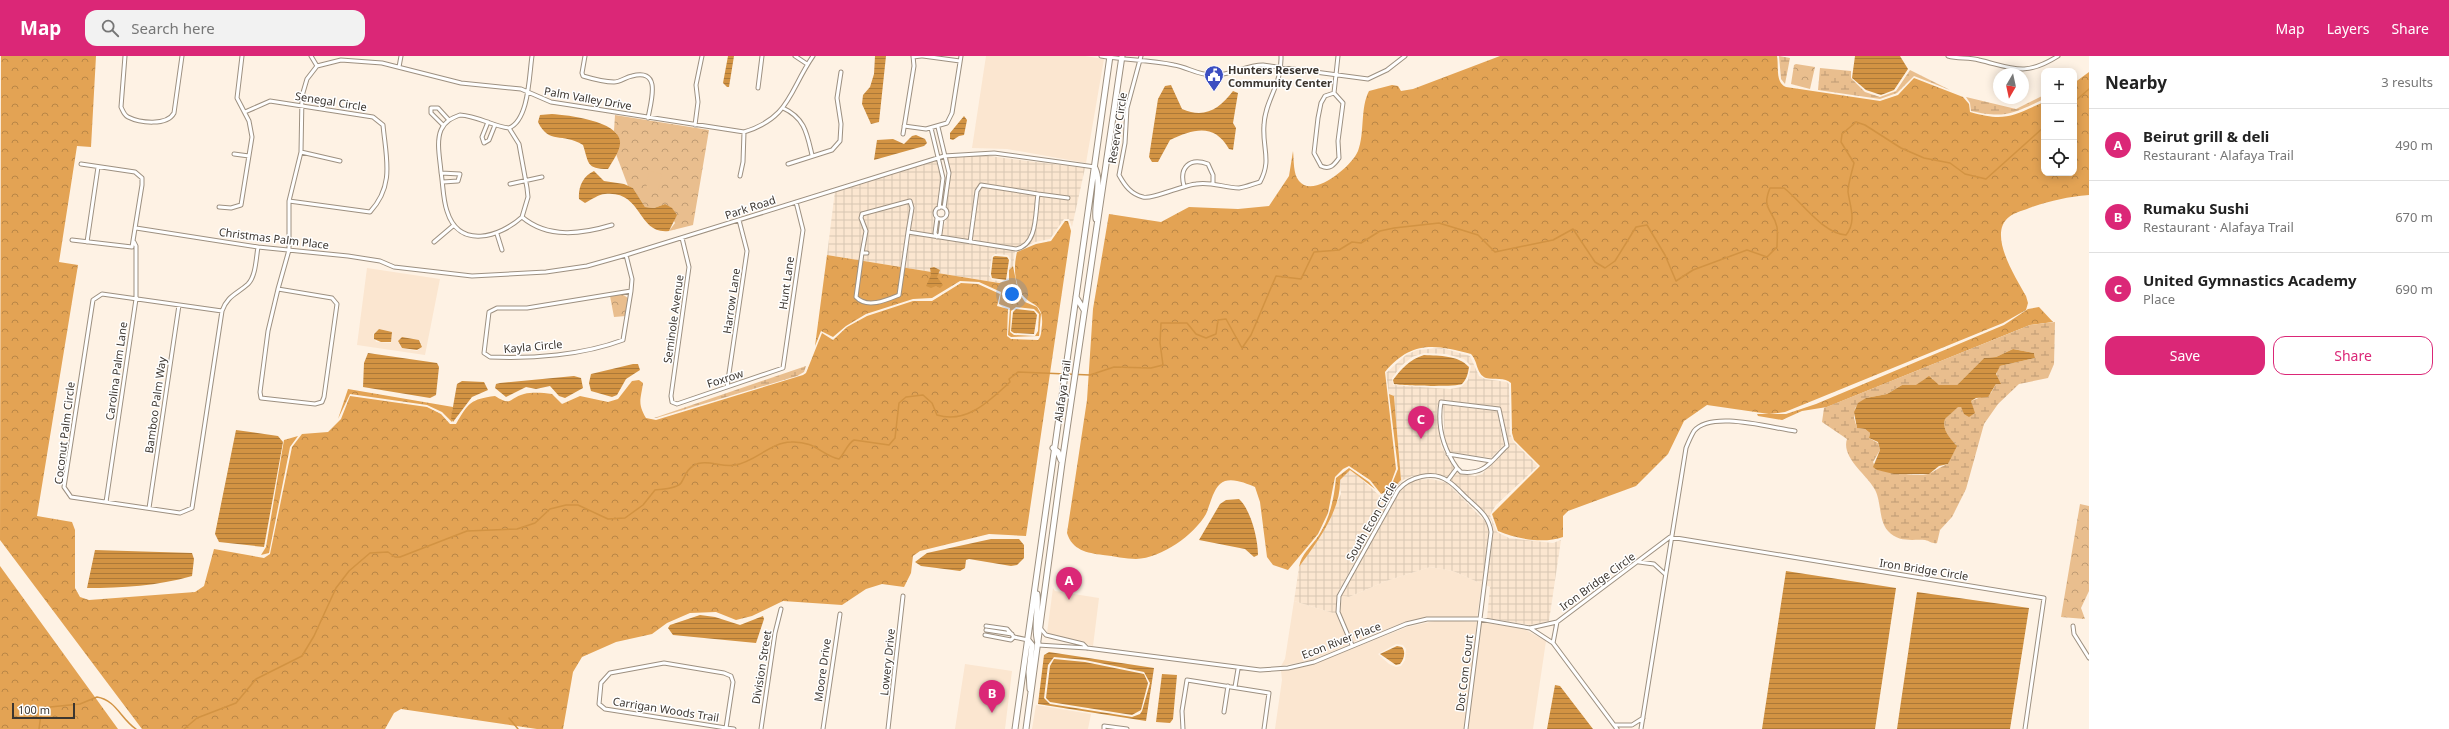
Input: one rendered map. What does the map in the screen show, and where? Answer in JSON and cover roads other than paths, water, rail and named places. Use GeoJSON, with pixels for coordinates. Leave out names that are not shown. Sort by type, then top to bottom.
{"type":"FeatureCollection","features":[{"type":"Feature","properties":{"kind":"main road","name":"Alafaya Trail"},"geometry":{"type":"LineString","coordinates":[[1015,729],[1036,587],[1059,405],[1110,57]]}},
{"type":"Feature","properties":{"kind":"main road","name":"Alafaya Trail"},"geometry":{"type":"LineString","coordinates":[[1026,729],[1041,629],[1078,350],[1122,58]]}},
{"type":"Feature","properties":{"kind":"main road"},"geometry":{"type":"LineString","coordinates":[[1095,167],[1098,178],[1094,206],[1097,226]]}},
{"type":"Feature","properties":{"kind":"main road"},"geometry":{"type":"LineString","coordinates":[[1075,296],[1078,304],[1084,310]]}},
{"type":"Feature","properties":{"kind":"main road"},"geometry":{"type":"LineString","coordinates":[[1053,448],[1058,452],[1062,463]]}},
{"type":"Feature","properties":{"kind":"main road"},"geometry":{"type":"LineString","coordinates":[[1036,587],[1038,607],[1035,632],[1038,645]]}},
{"type":"Feature","properties":{"kind":"main road"},"geometry":{"type":"LineString","coordinates":[[1028,640],[1032,645],[1028,672],[1030,700]]}},
{"type":"Feature","properties":{"kind":"street"},"geometry":{"type":"LineString","coordinates":[[125,56],[121,107],[124,113],[132,118],[162,122],[172,117],[174,112],[182,56]]}},
{"type":"Feature","properties":{"kind":"street"},"geometry":{"type":"LineString","coordinates":[[219,207],[231,208],[241,205],[252,137],[251,127],[237,98],[236,92],[242,56]]}},
{"type":"Feature","properties":{"kind":"street"},"geometry":{"type":"LineString","coordinates":[[278,289],[332,298],[337,304],[322,402],[315,404],[261,398],[268,331],[278,289],[289,250],[289,200],[301,152],[302,105],[307,79],[317,66],[311,56]]}},
{"type":"Feature","properties":{"kind":"street"},"geometry":{"type":"LineString","coordinates":[[399,67],[401,56]]}},
{"type":"Feature","properties":{"kind":"street"},"geometry":{"type":"LineString","coordinates":[[509,128],[519,144],[526,180],[528,197],[522,217],[497,234],[471,235],[454,224],[446,211],[438,140],[443,125],[449,120],[460,115],[471,116],[495,125],[509,128],[516,125],[520,119],[527,91],[532,56]]}},
{"type":"Feature","properties":{"kind":"street"},"geometry":{"type":"LineString","coordinates":[[584,56],[583,76],[615,82],[637,74],[646,76],[651,80],[653,86],[648,118]]}},
{"type":"Feature","properties":{"kind":"street"},"geometry":{"type":"LineString","coordinates":[[695,125],[698,102],[696,85],[702,56]]}},
{"type":"Feature","properties":{"kind":"street"},"geometry":{"type":"LineString","coordinates":[[758,88],[762,56]]}},
{"type":"Feature","properties":{"kind":"street"},"geometry":{"type":"LineString","coordinates":[[795,56],[807,64]]}},
{"type":"Feature","properties":{"kind":"street","name":"Palm Valley Drive"},"geometry":{"type":"LineString","coordinates":[[317,66],[341,60],[374,62],[461,83],[510,86],[527,91],[540,99],[551,102],[744,132],[771,122],[783,108],[812,56]]}},
{"type":"Feature","properties":{"kind":"street"},"geometry":{"type":"LineString","coordinates":[[903,134],[914,66],[913,56],[960,61]]}},
{"type":"Feature","properties":{"kind":"street"},"geometry":{"type":"LineString","coordinates":[[904,126],[932,128],[938,127],[950,119],[961,56]]}},
{"type":"Feature","properties":{"kind":"street"},"geometry":{"type":"LineString","coordinates":[[1101,56],[1134,61],[1141,58]]}},
{"type":"Feature","properties":{"kind":"street"},"geometry":{"type":"LineString","coordinates":[[1137,56],[1213,75],[1256,65],[1281,67],[1362,79],[1374,78],[1405,56]]}},
{"type":"Feature","properties":{"kind":"street","name":"Reserve Circle"},"geometry":{"type":"LineString","coordinates":[[1141,58],[1127,108],[1119,175],[1131,192],[1144,198],[1154,197],[1169,190],[1184,186],[1213,183],[1239,188],[1260,182],[1266,171],[1268,160],[1264,140],[1266,111],[1276,90],[1282,56]]}},
{"type":"Feature","properties":{"kind":"street"},"geometry":{"type":"LineString","coordinates":[[1334,92],[1325,96],[1321,103],[1315,141],[1314,153],[1321,166],[1325,168],[1334,165],[1340,158],[1338,141],[1343,103],[1334,92],[1338,56]]}},
{"type":"Feature","properties":{"kind":"street"},"geometry":{"type":"LineString","coordinates":[[1948,56],[1979,60],[2006,69],[2034,68],[2058,56]]}},
{"type":"Feature","properties":{"kind":"street"},"geometry":{"type":"LineString","coordinates":[[788,164],[812,155],[832,150],[840,141],[841,124],[836,98],[840,72]]}},
{"type":"Feature","properties":{"kind":"street","name":"Senegal Circle"},"geometry":{"type":"LineString","coordinates":[[245,112],[270,102],[302,105],[373,117],[378,119],[383,125],[388,173],[377,204],[370,212],[289,200]]}},
{"type":"Feature","properties":{"kind":"street"},"geometry":{"type":"LineString","coordinates":[[443,125],[431,113],[431,108],[438,108],[449,120]]}},
{"type":"Feature","properties":{"kind":"street"},"geometry":{"type":"LineString","coordinates":[[783,108],[798,116],[803,123],[812,155]]}},
{"type":"Feature","properties":{"kind":"street"},"geometry":{"type":"LineString","coordinates":[[488,122],[482,137],[484,143],[489,140],[495,125]]}},
{"type":"Feature","properties":{"kind":"street"},"geometry":{"type":"LineString","coordinates":[[937,237],[940,234],[942,219],[946,215],[944,208],[949,173],[938,127]]}},
{"type":"Feature","properties":{"kind":"street"},"geometry":{"type":"LineString","coordinates":[[932,128],[937,157],[942,166],[943,178],[939,208],[935,213],[937,218],[935,233],[937,237]]}},
{"type":"Feature","properties":{"kind":"street"},"geometry":{"type":"LineString","coordinates":[[740,176],[744,162],[744,132]]}},
{"type":"Feature","properties":{"kind":"street"},"geometry":{"type":"LineString","coordinates":[[934,144],[941,142]]}},
{"type":"Feature","properties":{"kind":"street"},"geometry":{"type":"LineString","coordinates":[[301,152],[340,160]]}},
{"type":"Feature","properties":{"kind":"street","name":"Park Road"},"geometry":{"type":"LineString","coordinates":[[409,269],[472,276],[515,275],[569,269],[626,256],[937,157],[994,153],[1095,167]]}},
{"type":"Feature","properties":{"kind":"street"},"geometry":{"type":"LineString","coordinates":[[234,154],[249,156]]}},
{"type":"Feature","properties":{"kind":"street"},"geometry":{"type":"LineString","coordinates":[[1184,186],[1182,176],[1185,168],[1190,164],[1201,161],[1208,164],[1213,174],[1213,183]]}},
{"type":"Feature","properties":{"kind":"street"},"geometry":{"type":"LineString","coordinates":[[81,164],[98,167],[87,242]]}},
{"type":"Feature","properties":{"kind":"street","name":"Carolina Palm Lane"},"geometry":{"type":"LineString","coordinates":[[98,167],[135,172],[142,178],[134,242],[136,246],[136,299],[106,502]]}},
{"type":"Feature","properties":{"kind":"street"},"geometry":{"type":"LineString","coordinates":[[442,173],[460,174],[458,181],[443,182]]}},
{"type":"Feature","properties":{"kind":"street"},"geometry":{"type":"LineString","coordinates":[[510,184],[542,177]]}},
{"type":"Feature","properties":{"kind":"street"},"geometry":{"type":"LineString","coordinates":[[970,242],[977,191],[981,185],[1068,198]]}},
{"type":"Feature","properties":{"kind":"street"},"geometry":{"type":"LineString","coordinates":[[908,232],[1016,249],[1026,246],[1032,237],[1038,194]]}},
{"type":"Feature","properties":{"kind":"street"},"geometry":{"type":"LineString","coordinates":[[910,201],[912,208],[908,232],[899,295],[879,303],[859,300],[856,298],[866,231],[861,218],[862,214],[910,201]]}},
{"type":"Feature","properties":{"kind":"street","name":"Hunt Lane"},"geometry":{"type":"LineString","coordinates":[[783,368],[803,230],[796,202]]}},
{"type":"Feature","properties":{"kind":"street"},"geometry":{"type":"LineString","coordinates":[[939,208],[944,208]]}},
{"type":"Feature","properties":{"kind":"street"},"geometry":{"type":"LineString","coordinates":[[522,217],[536,227],[548,231],[574,234],[612,225]]}},
{"type":"Feature","properties":{"kind":"street"},"geometry":{"type":"LineString","coordinates":[[937,218],[942,219]]}},
{"type":"Feature","properties":{"kind":"street","name":"Harrow Lane"},"geometry":{"type":"LineString","coordinates":[[727,387],[747,251],[739,220]]}},
{"type":"Feature","properties":{"kind":"street"},"geometry":{"type":"LineString","coordinates":[[434,242],[454,224]]}},
{"type":"Feature","properties":{"kind":"street","name":"Christmas Palm Place"},"geometry":{"type":"LineString","coordinates":[[136,228],[258,247],[348,256],[409,269]]}},
{"type":"Feature","properties":{"kind":"street"},"geometry":{"type":"LineString","coordinates":[[497,234],[502,250]]}},
{"type":"Feature","properties":{"kind":"street","name":"Seminole Avenue"},"geometry":{"type":"LineString","coordinates":[[672,402],[671,396],[690,267],[682,238]]}},
{"type":"Feature","properties":{"kind":"street"},"geometry":{"type":"LineString","coordinates":[[72,240],[129,248],[134,242]]}},
{"type":"Feature","properties":{"kind":"street","name":"Coconut Palm Circle"},"geometry":{"type":"LineString","coordinates":[[222,311],[102,294],[93,300],[64,487],[71,497],[180,513],[192,508],[222,311],[228,298],[249,283],[254,271],[258,247]]}},
{"type":"Feature","properties":{"kind":"street"},"geometry":{"type":"LineString","coordinates":[[862,253],[867,253]]}},
{"type":"Feature","properties":{"kind":"street","name":"Kayla Circle"},"geometry":{"type":"LineString","coordinates":[[626,256],[632,279],[631,291],[623,340],[611,344],[538,356],[490,357],[484,353],[489,312],[497,308],[527,308],[631,291]]}},
{"type":"Feature","properties":{"kind":"street","name":"Bamboo Palm Way"},"geometry":{"type":"LineString","coordinates":[[149,508],[179,305]]}},
{"type":"Feature","properties":{"kind":"street","name":"Foxrow"},"geometry":{"type":"LineString","coordinates":[[672,402],[677,404],[783,368]]}},
{"type":"Feature","properties":{"kind":"street"},"geometry":{"type":"LineString","coordinates":[[1441,402],[1499,409],[1506,446],[1492,461],[1475,474],[1460,472],[1448,454],[1443,446],[1439,412],[1441,402]]}},
{"type":"Feature","properties":{"kind":"street"},"geometry":{"type":"LineString","coordinates":[[1642,729],[1670,537],[1686,448],[1694,431],[1709,422],[1722,420],[1795,432]]}},
{"type":"Feature","properties":{"kind":"street"},"geometry":{"type":"LineString","coordinates":[[1448,454],[1492,461]]}},
{"type":"Feature","properties":{"kind":"street"},"geometry":{"type":"LineString","coordinates":[[1457,468],[1448,480],[1489,521],[1490,537],[1479,620]]}},
{"type":"Feature","properties":{"kind":"street","name":"South Econ Circle"},"geometry":{"type":"LineString","coordinates":[[1352,645],[1338,612],[1339,596],[1398,490],[1405,482],[1412,478],[1440,477],[1448,480]]}},
{"type":"Feature","properties":{"kind":"street","name":"Iron Bridge Circle"},"geometry":{"type":"LineString","coordinates":[[1530,628],[1557,622],[1639,562],[1670,537],[2044,598],[2025,729]]}},
{"type":"Feature","properties":{"kind":"street"},"geometry":{"type":"LineString","coordinates":[[1639,562],[1654,564],[1665,574]]}},
{"type":"Feature","properties":{"kind":"street","name":"Lowery Drive"},"geometry":{"type":"LineString","coordinates":[[888,729],[904,596]]}},
{"type":"Feature","properties":{"kind":"street","name":"Division Street"},"geometry":{"type":"LineString","coordinates":[[761,729],[775,632],[781,609]]}},
{"type":"Feature","properties":{"kind":"street","name":"Moore Drive"},"geometry":{"type":"LineString","coordinates":[[823,729],[840,614]]}},
{"type":"Feature","properties":{"kind":"street","name":"Econ River Place"},"geometry":{"type":"LineString","coordinates":[[1038,645],[1086,648],[1238,669],[1260,670],[1288,668],[1314,662],[1352,645],[1406,624],[1427,619],[1479,620],[1530,628]]}},
{"type":"Feature","properties":{"kind":"street","name":"Dot Com Court"},"geometry":{"type":"LineString","coordinates":[[1466,729],[1479,620]]}},
{"type":"Feature","properties":{"kind":"street"},"geometry":{"type":"LineString","coordinates":[[1553,643],[1557,622]]}},
{"type":"Feature","properties":{"kind":"street"},"geometry":{"type":"LineString","coordinates":[[2073,626],[2074,634],[2089,658]]}},
{"type":"Feature","properties":{"kind":"street"},"geometry":{"type":"LineString","coordinates":[[986,628],[1012,634],[1014,637],[1028,640]]}},
{"type":"Feature","properties":{"kind":"street"},"geometry":{"type":"LineString","coordinates":[[1530,628],[1553,643],[1617,729]]}},
{"type":"Feature","properties":{"kind":"street","name":"Econ River Place"},"geometry":{"type":"LineString","coordinates":[[1041,629],[1046,635],[1082,644],[1086,648]]}},
{"type":"Feature","properties":{"kind":"street"},"geometry":{"type":"LineString","coordinates":[[985,636],[1011,640],[1014,637]]}},
{"type":"Feature","properties":{"kind":"street","name":"Carrigan Woods Trail"},"geometry":{"type":"LineString","coordinates":[[726,728],[733,682],[731,676],[724,673],[664,663],[610,673],[601,683],[598,700],[605,709],[726,728],[734,729]]}},
{"type":"Feature","properties":{"kind":"street"},"geometry":{"type":"LineString","coordinates":[[1235,687],[1238,669]]}},
{"type":"Feature","properties":{"kind":"street"},"geometry":{"type":"LineString","coordinates":[[1183,729],[1182,711],[1187,680],[1269,693],[1264,729]]}},
{"type":"Feature","properties":{"kind":"street"},"geometry":{"type":"LineString","coordinates":[[1224,712],[1228,686]]}},
{"type":"Feature","properties":{"kind":"street"},"geometry":{"type":"LineString","coordinates":[[1614,725],[1632,725],[1643,718]]}},
{"type":"Feature","properties":{"kind":"street"},"geometry":{"type":"LineString","coordinates":[[1104,729],[1104,726],[1127,729]]}},
{"type":"Feature","properties":{"kind":"waterway"},"geometry":{"type":"LineString","coordinates":[[2077,99],[2089,89]]}},
{"type":"Feature","properties":{"kind":"waterway"},"geometry":{"type":"LineString","coordinates":[[184,729],[197,718],[236,703],[256,679],[302,656],[314,636],[336,588],[349,571],[370,553],[388,552],[395,557],[400,557],[467,531],[517,529],[535,523],[550,509],[566,505],[578,505],[608,519],[625,518],[643,505],[655,490],[679,485],[687,472],[693,466],[703,463],[730,466],[735,465],[784,443],[800,442],[807,444],[827,455],[839,459],[854,440],[889,445],[895,438],[899,403],[906,397],[923,395],[932,403],[937,415],[948,417],[958,416],[968,414],[986,403],[1010,382],[1009,379],[1018,372],[1090,375],[1114,367],[1151,368],[1163,365],[1160,343],[1161,323],[1187,323],[1196,334],[1206,338],[1216,334],[1218,320],[1226,319],[1242,348],[1251,335],[1276,276],[1301,279],[1314,252],[1339,250],[1352,242],[1361,243],[1380,231],[1439,223],[1478,235],[1495,252],[1553,240],[1573,229],[1595,262],[1605,268],[1615,261],[1636,227],[1647,225],[1665,255],[1676,281],[1693,270],[1747,250],[1767,257],[1777,247],[1777,227],[1767,205],[1770,188],[1784,188],[1821,223],[1837,233],[1846,235],[1852,219],[1848,192],[1849,181],[1854,163],[1841,142],[1842,134],[1856,122],[1865,125],[1901,148],[1924,158],[1950,163],[1965,174],[1986,179],[2041,130]]}},
{"type":"Feature","properties":{"kind":"waterway"},"geometry":{"type":"LineString","coordinates":[[39,729],[41,714],[50,707],[80,704],[97,697],[104,699],[114,706],[136,729]]}},
{"type":"Feature","properties":{"kind":"waterway"},"geometry":{"type":"LineString","coordinates":[[509,718],[518,729]]}},
{"type":"Feature","properties":{"kind":"place","name":"Hunters Reserve Community Center"},"geometry":{"type":"Point","coordinates":[1214,92]}},
{"type":"Feature","properties":{"kind":"place","name":"United Gymnastics Academy"},"geometry":{"type":"Point","coordinates":[1421,439]}},
{"type":"Feature","properties":{"kind":"place","name":"Beirut grill & deli"},"geometry":{"type":"Point","coordinates":[1069,600]}},
{"type":"Feature","properties":{"kind":"place","name":"Rumaku Sushi"},"geometry":{"type":"Point","coordinates":[992,713]}}]}
